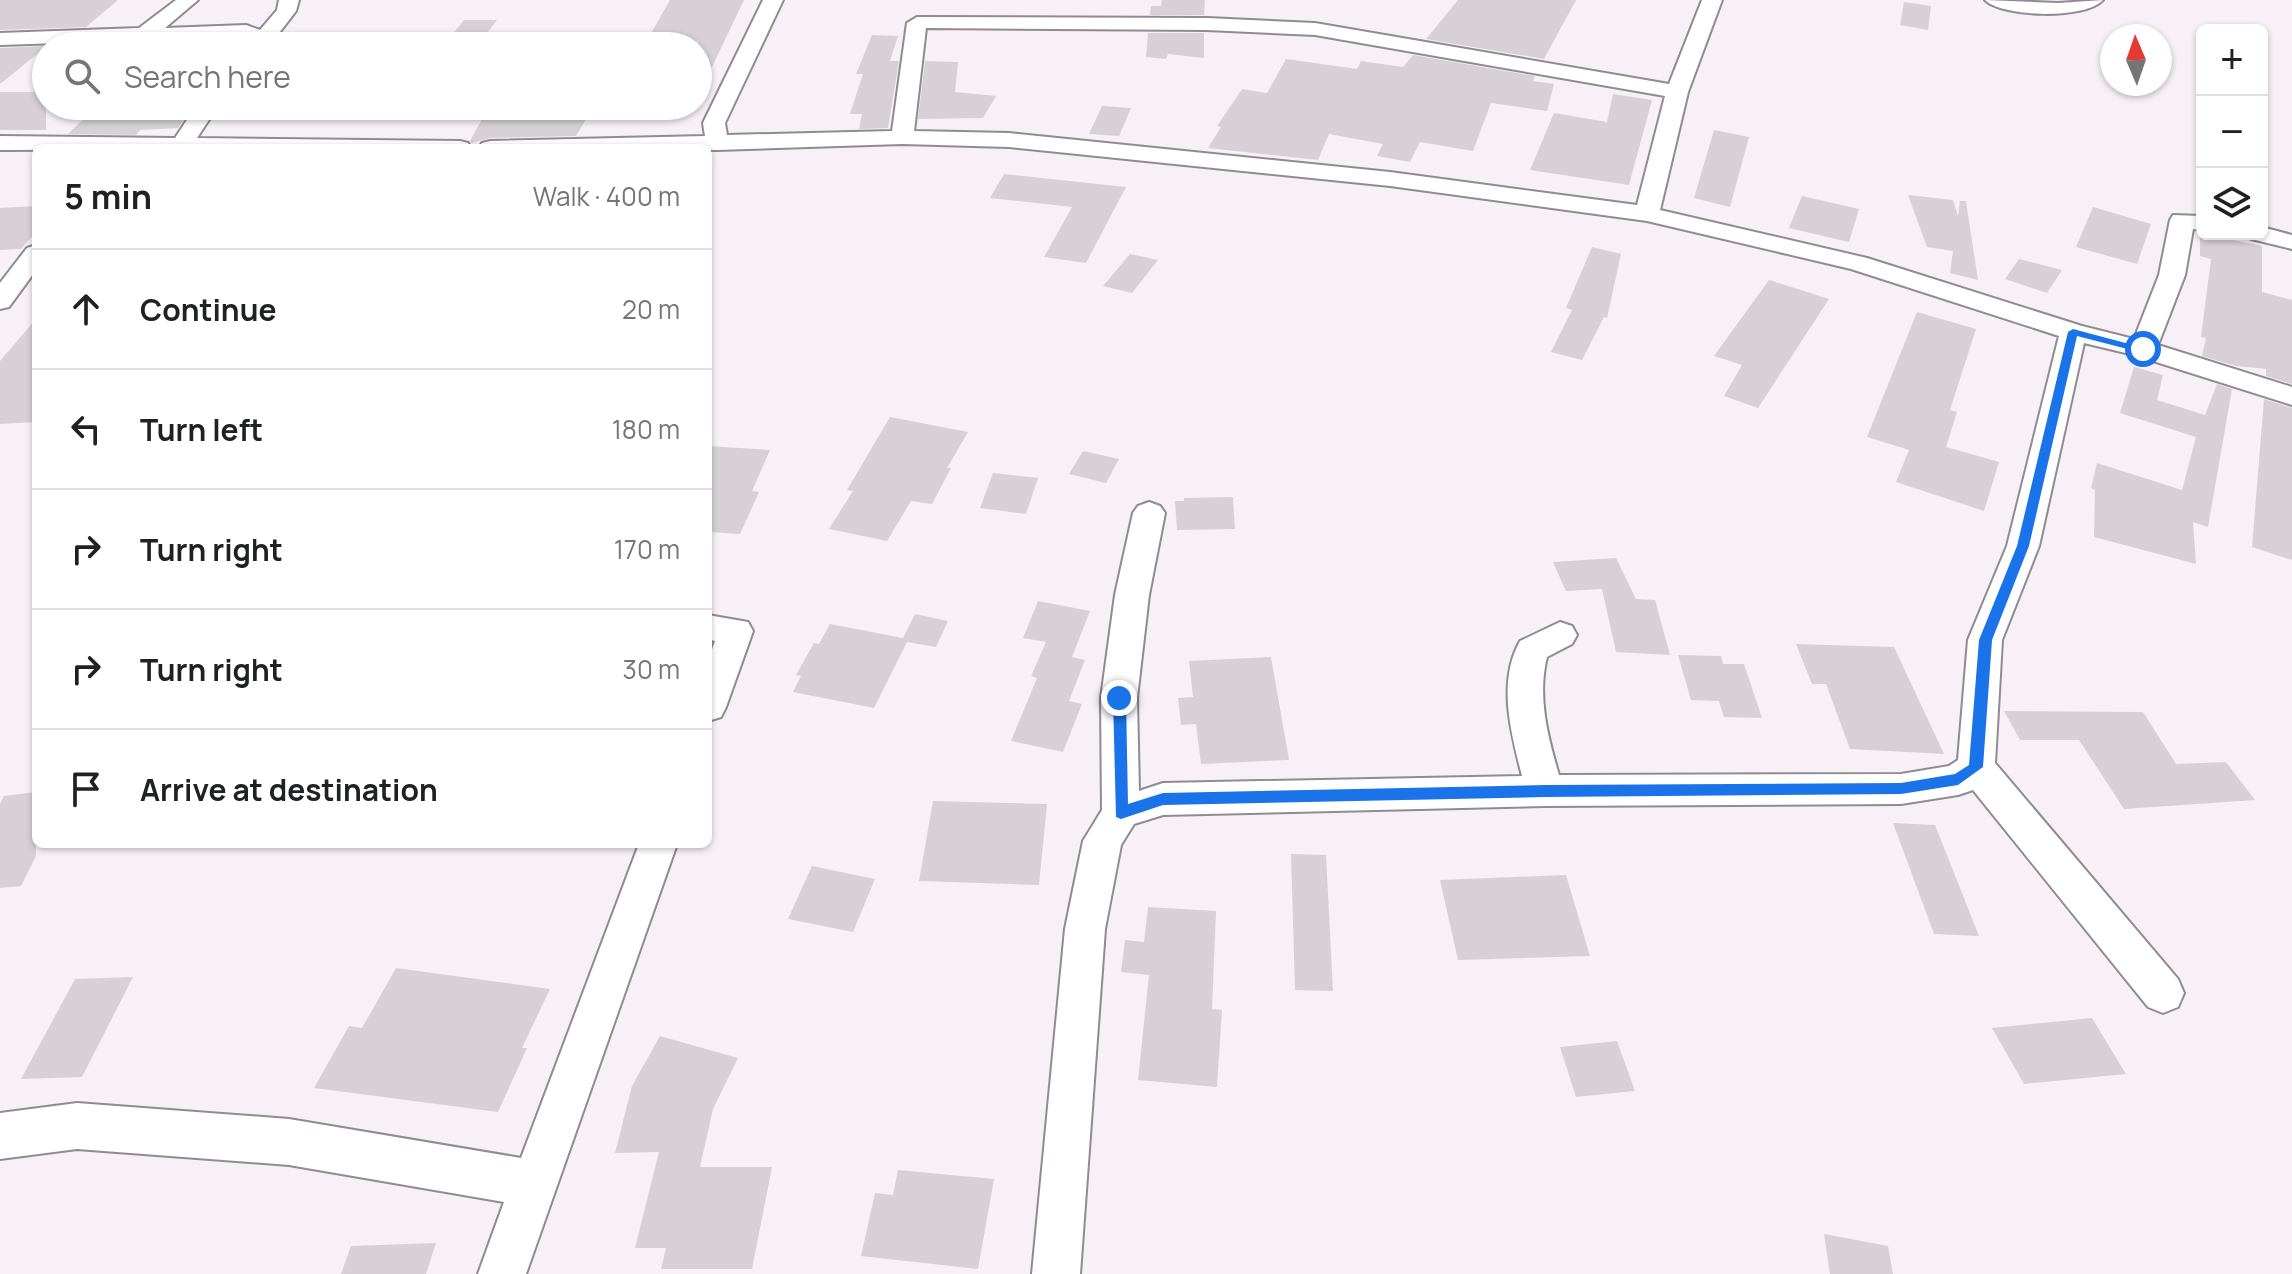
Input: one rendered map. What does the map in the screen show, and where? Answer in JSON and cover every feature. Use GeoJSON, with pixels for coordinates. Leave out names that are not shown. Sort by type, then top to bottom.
{"type":"FeatureCollection","features":[{"type":"Feature","properties":{"kind":"street"},"geometry":{"type":"LineString","coordinates":[[147,32],[188,0]]}},
{"type":"Feature","properties":{"kind":"street"},"geometry":{"type":"LineString","coordinates":[[270,32],[286,11],[289,0]]}},
{"type":"Feature","properties":{"kind":"street"},"geometry":{"type":"LineString","coordinates":[[717,143],[714,123],[773,0]]}},
{"type":"Feature","properties":{"kind":"street"},"geometry":{"type":"LineString","coordinates":[[1103,0],[1103,24]]}},
{"type":"Feature","properties":{"kind":"street"},"geometry":{"type":"LineString","coordinates":[[1995,0],[2054,9],[2084,6],[2093,0]]}},
{"type":"Feature","properties":{"kind":"street"},"geometry":{"type":"LineString","coordinates":[[1647,214],[1677,92],[1708,1]]}},
{"type":"Feature","properties":{"kind":"street"},"geometry":{"type":"LineString","coordinates":[[902,137],[917,23],[1315,29],[1677,92]]}},
{"type":"Feature","properties":{"kind":"street"},"geometry":{"type":"LineString","coordinates":[[196,32],[247,32]]}},
{"type":"Feature","properties":{"kind":"street"},"geometry":{"type":"LineString","coordinates":[[0,39],[32,38]]}},
{"type":"Feature","properties":{"kind":"street"},"geometry":{"type":"LineString","coordinates":[[182,144],[198,120]]}},
{"type":"Feature","properties":{"kind":"street"},"geometry":{"type":"LineString","coordinates":[[672,144],[902,137],[1009,140],[1390,179],[1647,214],[1858,263],[2073,332],[2143,349],[2292,396]]}},
{"type":"Feature","properties":{"kind":"street"},"geometry":{"type":"LineString","coordinates":[[0,143],[32,144]]}},
{"type":"Feature","properties":{"kind":"street"},"geometry":{"type":"LineString","coordinates":[[2143,349],[2172,275],[2182,220],[2196,222]]}},
{"type":"Feature","properties":{"kind":"street"},"geometry":{"type":"LineString","coordinates":[[2268,236],[2292,242]]}},
{"type":"Feature","properties":{"kind":"street"},"geometry":{"type":"LineString","coordinates":[[0,301],[32,258]]}},
{"type":"Feature","properties":{"kind":"street"},"geometry":{"type":"LineString","coordinates":[[2073,332],[2023,546],[1985,640],[1976,767],[2163,993]]}},
{"type":"Feature","properties":{"kind":"street"},"geometry":{"type":"LineString","coordinates":[[1056,1274],[1085,929],[1102,841],[1121,813],[1119,698],[1132,595],[1149,513]]}},
{"type":"Feature","properties":{"kind":"street"},"geometry":{"type":"LineString","coordinates":[[712,628],[736,631],[712,696]]}},
{"type":"Feature","properties":{"kind":"street"},"geometry":{"type":"LineString","coordinates":[[1545,791],[1533,749],[1526,667],[1532,650],[1560,635]]}},
{"type":"Feature","properties":{"kind":"street"},"geometry":{"type":"LineString","coordinates":[[1121,813],[1163,799],[1545,791],[1901,789],[1958,780],[1976,767]]}},
{"type":"Feature","properties":{"kind":"street"},"geometry":{"type":"LineString","coordinates":[[502,1274],[657,848]]}},
{"type":"Feature","properties":{"kind":"street"},"geometry":{"type":"LineString","coordinates":[[0,1136],[77,1126],[289,1142],[534,1184]]}},
{"type":"Feature","properties":{"kind":"building"},"geometry":{"type":"Polygon","coordinates":[[[0,0],[118,0],[86,27],[0,30],[0,0]]]}},
{"type":"Feature","properties":{"kind":"building"},"geometry":{"type":"Polygon","coordinates":[[[670,0],[744,0],[712,67],[712,32],[652,32],[670,0]]]}},
{"type":"Feature","properties":{"kind":"building"},"geometry":{"type":"Polygon","coordinates":[[[1162,0],[1205,0],[1204,15],[1150,15],[1151,6],[1161,6],[1162,0]]]}},
{"type":"Feature","properties":{"kind":"building"},"geometry":{"type":"Polygon","coordinates":[[[1458,0],[1576,0],[1544,59],[1426,39],[1458,0]]]}},
{"type":"Feature","properties":{"kind":"building"},"geometry":{"type":"Polygon","coordinates":[[[1904,2],[1931,6],[1928,30],[1900,25],[1904,2]]]}},
{"type":"Feature","properties":{"kind":"building"},"geometry":{"type":"Polygon","coordinates":[[[464,20],[497,20],[488,32],[454,32],[464,20]]]}},
{"type":"Feature","properties":{"kind":"building"},"geometry":{"type":"Polygon","coordinates":[[[1148,33],[1204,33],[1204,58],[1168,54],[1166,59],[1146,57],[1148,33]]]}},
{"type":"Feature","properties":{"kind":"building"},"geometry":{"type":"Polygon","coordinates":[[[872,35],[898,36],[890,61],[899,61],[888,128],[859,129],[862,114],[850,114],[863,74],[856,74],[872,35]]]}},
{"type":"Feature","properties":{"kind":"building"},"geometry":{"type":"Polygon","coordinates":[[[32,47],[32,58],[0,84],[0,48],[32,47]]]}},
{"type":"Feature","properties":{"kind":"building"},"geometry":{"type":"Polygon","coordinates":[[[1413,55],[1535,76],[1533,81],[1554,84],[1547,111],[1491,103],[1473,151],[1420,142],[1410,162],[1377,156],[1383,144],[1329,134],[1318,160],[1208,148],[1221,127],[1217,126],[1242,89],[1267,93],[1286,59],[1357,69],[1361,61],[1403,67],[1413,55]]]}},
{"type":"Feature","properties":{"kind":"building"},"geometry":{"type":"Polygon","coordinates":[[[925,61],[958,62],[955,92],[996,96],[983,118],[918,119],[925,61]]]}},
{"type":"Feature","properties":{"kind":"building"},"geometry":{"type":"Polygon","coordinates":[[[0,92],[32,92],[32,120],[46,120],[46,130],[0,130],[0,92]]]}},
{"type":"Feature","properties":{"kind":"building"},"geometry":{"type":"Polygon","coordinates":[[[1613,94],[1652,100],[1629,185],[1530,170],[1554,113],[1607,122],[1613,94]]]}},
{"type":"Feature","properties":{"kind":"building"},"geometry":{"type":"Polygon","coordinates":[[[1102,106],[1131,108],[1119,136],[1089,134],[1102,106]]]}},
{"type":"Feature","properties":{"kind":"building"},"geometry":{"type":"Polygon","coordinates":[[[83,120],[183,120],[178,128],[140,130],[136,135],[68,134],[83,120]]]}},
{"type":"Feature","properties":{"kind":"building"},"geometry":{"type":"Polygon","coordinates":[[[481,120],[586,120],[576,136],[470,141],[481,120]]]}},
{"type":"Feature","properties":{"kind":"building"},"geometry":{"type":"Polygon","coordinates":[[[1714,130],[1749,137],[1730,207],[1694,198],[1714,130]]]}},
{"type":"Feature","properties":{"kind":"building"},"geometry":{"type":"Polygon","coordinates":[[[1004,174],[1126,187],[1086,263],[1044,257],[1072,207],[990,198],[1004,174]]]}},
{"type":"Feature","properties":{"kind":"building"},"geometry":{"type":"Polygon","coordinates":[[[1908,195],[1953,200],[1958,216],[1960,201],[1966,201],[1978,280],[1950,273],[1953,251],[1927,247],[1908,195]]]}},
{"type":"Feature","properties":{"kind":"building"},"geometry":{"type":"Polygon","coordinates":[[[1802,196],[1859,209],[1849,242],[1789,228],[1802,196]]]}},
{"type":"Feature","properties":{"kind":"building"},"geometry":{"type":"Polygon","coordinates":[[[32,206],[32,237],[21,249],[0,250],[0,208],[32,206]]]}},
{"type":"Feature","properties":{"kind":"building"},"geometry":{"type":"Polygon","coordinates":[[[2093,207],[2151,224],[2137,264],[2076,247],[2093,207]]]}},
{"type":"Feature","properties":{"kind":"building"},"geometry":{"type":"Polygon","coordinates":[[[2200,240],[2233,240],[2262,246],[2262,292],[2292,300],[2292,384],[2266,376],[2266,369],[2236,366],[2202,356],[2206,338],[2201,337],[2211,259],[2200,256],[2200,240]]]}},
{"type":"Feature","properties":{"kind":"building"},"geometry":{"type":"Polygon","coordinates":[[[1592,247],[1621,254],[1607,318],[1604,317],[1582,360],[1551,352],[1572,310],[1566,308],[1592,247]]]}},
{"type":"Feature","properties":{"kind":"building"},"geometry":{"type":"Polygon","coordinates":[[[1130,254],[1158,260],[1132,293],[1103,286],[1130,254]]]}},
{"type":"Feature","properties":{"kind":"building"},"geometry":{"type":"Polygon","coordinates":[[[2019,259],[2062,270],[2047,293],[2005,279],[2019,259]]]}},
{"type":"Feature","properties":{"kind":"building"},"geometry":{"type":"Polygon","coordinates":[[[1769,280],[1829,299],[1758,408],[1724,396],[1742,365],[1714,356],[1769,280]]]}},
{"type":"Feature","properties":{"kind":"building"},"geometry":{"type":"Polygon","coordinates":[[[1917,312],[1976,329],[1950,410],[1957,412],[1946,447],[1999,462],[1984,511],[1896,482],[1909,450],[1867,437],[1917,312]]]}},
{"type":"Feature","properties":{"kind":"building"},"geometry":{"type":"Polygon","coordinates":[[[32,324],[32,422],[0,424],[0,361],[32,324]]]}},
{"type":"Feature","properties":{"kind":"building"},"geometry":{"type":"Polygon","coordinates":[[[2134,367],[2163,375],[2157,400],[2205,415],[2217,384],[2232,389],[2208,527],[2193,522],[2196,564],[2094,537],[2095,490],[2091,488],[2097,463],[2182,490],[2196,437],[2120,413],[2134,367]]]}},
{"type":"Feature","properties":{"kind":"building"},"geometry":{"type":"Polygon","coordinates":[[[2264,399],[2292,408],[2292,560],[2252,547],[2264,399]]]}},
{"type":"Feature","properties":{"kind":"building"},"geometry":{"type":"Polygon","coordinates":[[[890,417],[968,432],[947,468],[951,468],[932,504],[911,501],[887,541],[829,529],[853,491],[847,490],[890,417]]]}},
{"type":"Feature","properties":{"kind":"building"},"geometry":{"type":"Polygon","coordinates":[[[712,446],[770,450],[752,491],[759,492],[740,534],[712,532],[712,446]]]}},
{"type":"Feature","properties":{"kind":"building"},"geometry":{"type":"Polygon","coordinates":[[[1083,451],[1119,459],[1106,483],[1069,474],[1083,451]]]}},
{"type":"Feature","properties":{"kind":"building"},"geometry":{"type":"Polygon","coordinates":[[[993,473],[1038,478],[1026,514],[980,508],[993,473]]]}},
{"type":"Feature","properties":{"kind":"building"},"geometry":{"type":"Polygon","coordinates":[[[1233,497],[1235,529],[1177,530],[1175,501],[1233,497]]]}},
{"type":"Feature","properties":{"kind":"building"},"geometry":{"type":"Polygon","coordinates":[[[1616,558],[1636,599],[1655,600],[1670,655],[1616,652],[1602,589],[1566,591],[1553,562],[1616,558]]]}},
{"type":"Feature","properties":{"kind":"building"},"geometry":{"type":"Polygon","coordinates":[[[1038,601],[1090,611],[1072,657],[1085,660],[1069,701],[1082,704],[1063,752],[1011,741],[1037,678],[1031,676],[1046,642],[1023,638],[1038,601]]]}},
{"type":"Feature","properties":{"kind":"building"},"geometry":{"type":"Polygon","coordinates":[[[915,614],[948,621],[936,647],[907,642],[874,708],[793,692],[801,676],[796,675],[814,643],[819,644],[830,624],[903,638],[915,614]]]}},
{"type":"Feature","properties":{"kind":"building"},"geometry":{"type":"Polygon","coordinates":[[[1796,644],[1894,647],[1944,754],[1850,749],[1826,684],[1812,684],[1796,644]]]}},
{"type":"Feature","properties":{"kind":"building"},"geometry":{"type":"Polygon","coordinates":[[[1678,655],[1721,656],[1723,664],[1744,664],[1762,718],[1724,717],[1719,701],[1691,700],[1678,655]]]}},
{"type":"Feature","properties":{"kind":"building"},"geometry":{"type":"Polygon","coordinates":[[[1271,657],[1289,760],[1201,764],[1196,724],[1181,725],[1178,698],[1193,697],[1189,661],[1271,657]]]}},
{"type":"Feature","properties":{"kind":"building"},"geometry":{"type":"Polygon","coordinates":[[[2004,711],[2143,712],[2176,764],[2226,762],[2255,800],[2124,809],[2079,740],[2020,740],[2004,711]]]}},
{"type":"Feature","properties":{"kind":"building"},"geometry":{"type":"Polygon","coordinates":[[[32,792],[32,848],[36,848],[36,856],[21,886],[0,888],[0,804],[4,796],[32,792]]]}},
{"type":"Feature","properties":{"kind":"building"},"geometry":{"type":"Polygon","coordinates":[[[933,801],[1047,804],[1039,885],[919,881],[933,801]]]}},
{"type":"Feature","properties":{"kind":"building"},"geometry":{"type":"Polygon","coordinates":[[[1893,823],[1935,825],[1979,936],[1934,934],[1893,823]]]}},
{"type":"Feature","properties":{"kind":"building"},"geometry":{"type":"Polygon","coordinates":[[[1291,854],[1326,855],[1333,991],[1295,990],[1291,854]]]}},
{"type":"Feature","properties":{"kind":"building"},"geometry":{"type":"Polygon","coordinates":[[[812,866],[875,879],[853,932],[788,919],[812,866]]]}},
{"type":"Feature","properties":{"kind":"building"},"geometry":{"type":"Polygon","coordinates":[[[1566,875],[1590,956],[1458,960],[1440,880],[1566,875]]]}},
{"type":"Feature","properties":{"kind":"building"},"geometry":{"type":"Polygon","coordinates":[[[1148,907],[1216,911],[1212,1009],[1222,1010],[1217,1087],[1138,1080],[1149,975],[1121,972],[1125,940],[1144,942],[1148,907]]]}},
{"type":"Feature","properties":{"kind":"building"},"geometry":{"type":"Polygon","coordinates":[[[396,968],[550,989],[522,1048],[527,1048],[498,1112],[314,1088],[349,1026],[362,1028],[396,968]]]}},
{"type":"Feature","properties":{"kind":"building"},"geometry":{"type":"Polygon","coordinates":[[[133,977],[82,1077],[21,1079],[75,979],[133,977]]]}},
{"type":"Feature","properties":{"kind":"building"},"geometry":{"type":"Polygon","coordinates":[[[2092,1018],[2126,1074],[2024,1084],[1992,1028],[2092,1018]]]}},
{"type":"Feature","properties":{"kind":"building"},"geometry":{"type":"Polygon","coordinates":[[[660,1036],[738,1058],[713,1109],[700,1167],[772,1167],[752,1269],[661,1269],[666,1248],[635,1248],[659,1152],[615,1153],[632,1086],[660,1036]]]}},
{"type":"Feature","properties":{"kind":"building"},"geometry":{"type":"Polygon","coordinates":[[[1617,1041],[1635,1091],[1576,1097],[1560,1047],[1617,1041]]]}},
{"type":"Feature","properties":{"kind":"building"},"geometry":{"type":"Polygon","coordinates":[[[898,1170],[994,1179],[978,1269],[861,1256],[875,1193],[893,1195],[898,1170]]]}},
{"type":"Feature","properties":{"kind":"building"},"geometry":{"type":"Polygon","coordinates":[[[1824,1234],[1888,1246],[1893,1274],[1830,1274],[1824,1234]]]}},
{"type":"Feature","properties":{"kind":"building"},"geometry":{"type":"Polygon","coordinates":[[[436,1243],[426,1274],[341,1274],[351,1246],[436,1243]]]}},
{"type":"Feature","properties":{"kind":"route"},"geometry":{"type":"LineString","coordinates":[[1119,698],[1121,813],[1163,799],[1545,791],[1901,789],[1958,780],[1976,767],[1985,640],[2023,546],[2073,332],[2143,349]]}}]}
